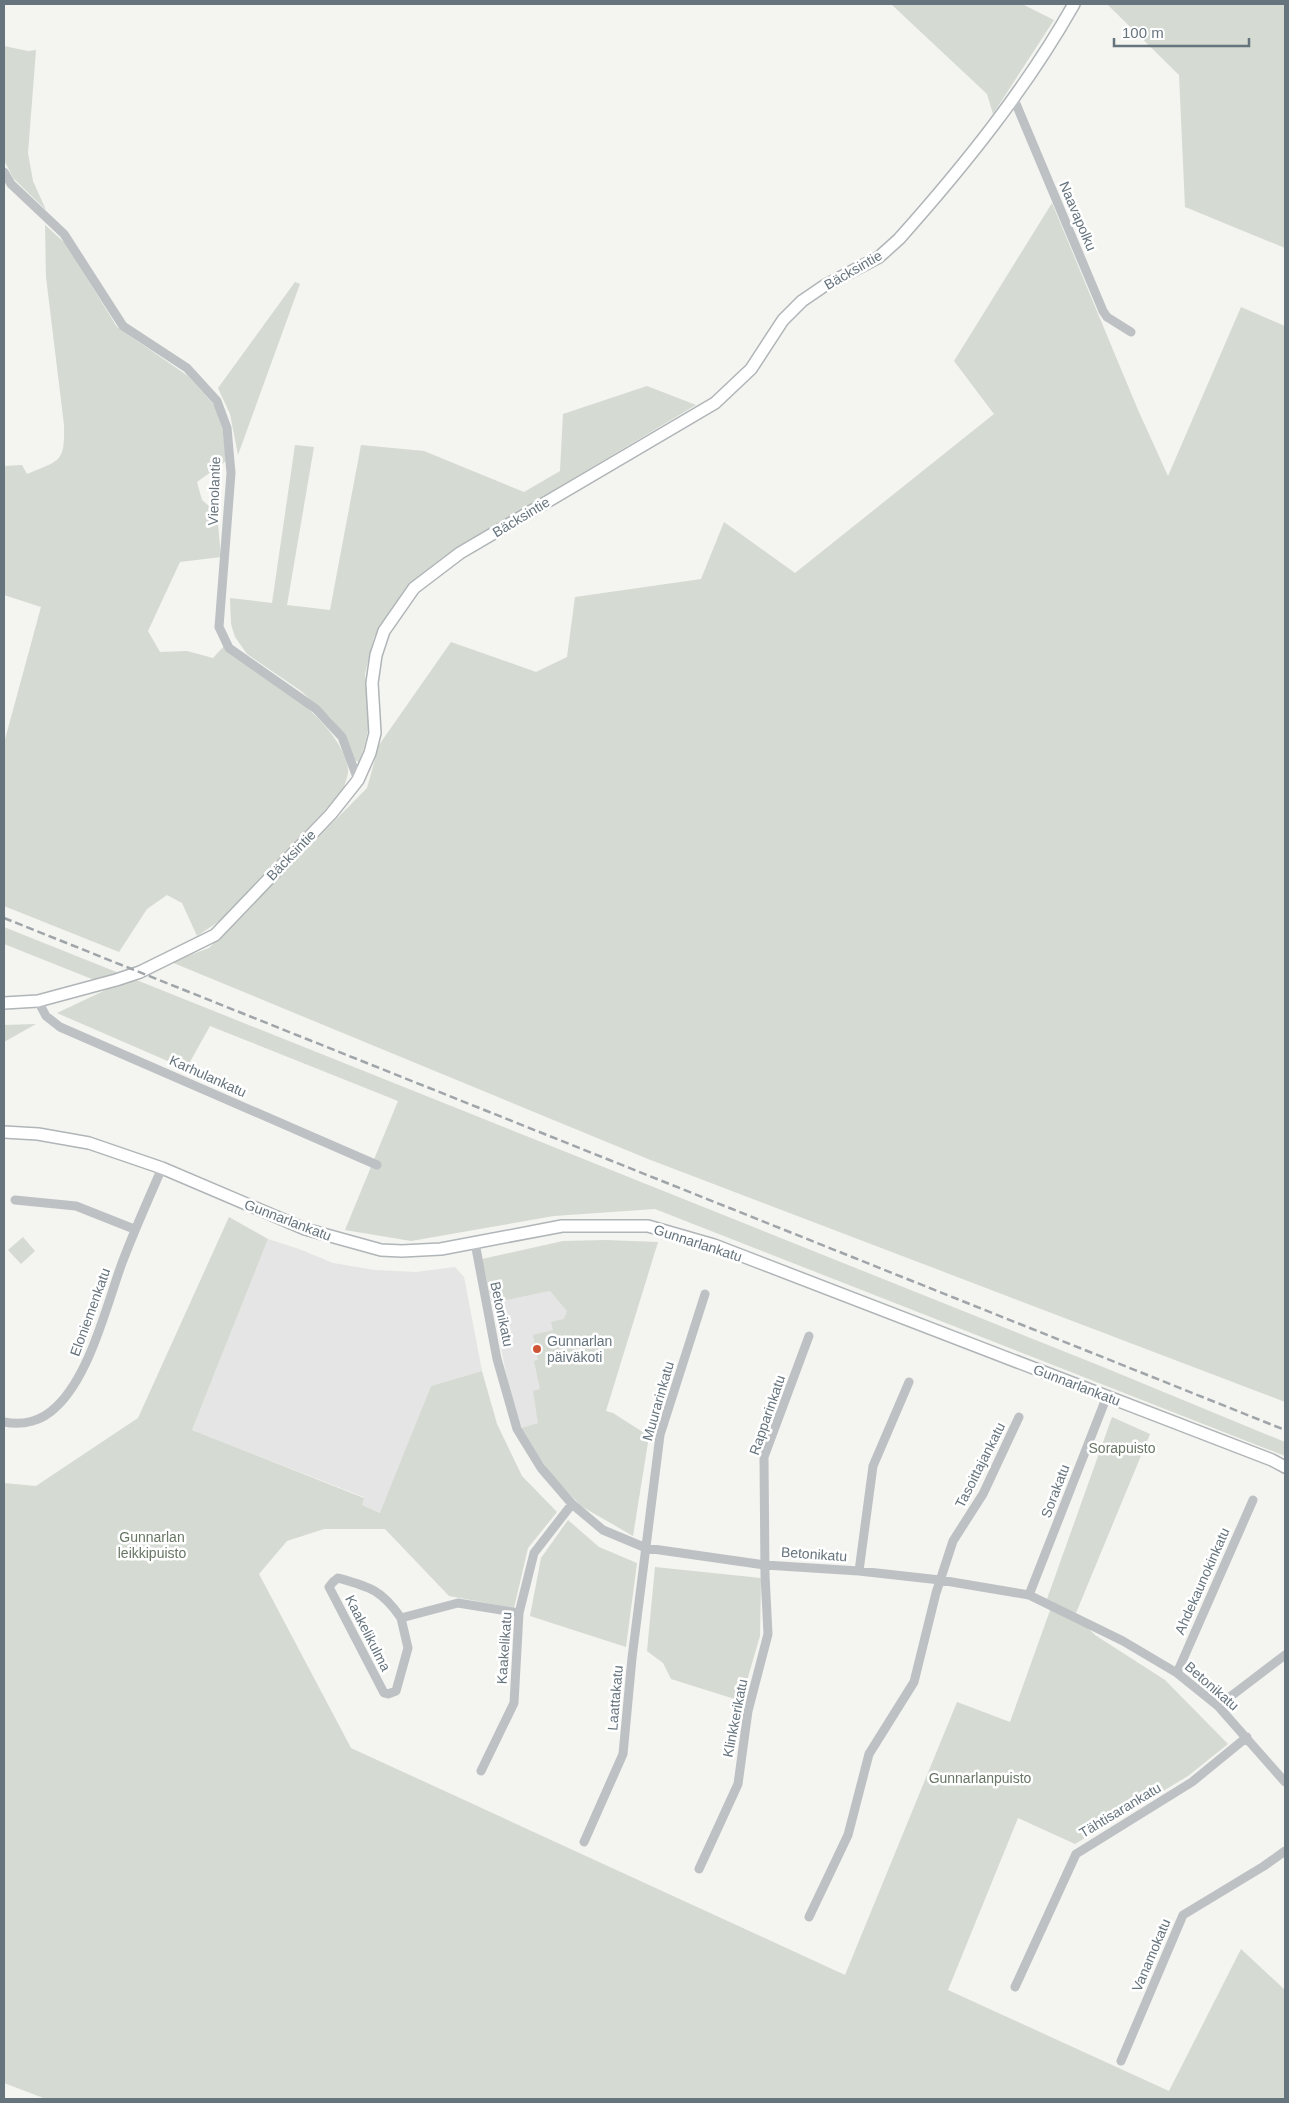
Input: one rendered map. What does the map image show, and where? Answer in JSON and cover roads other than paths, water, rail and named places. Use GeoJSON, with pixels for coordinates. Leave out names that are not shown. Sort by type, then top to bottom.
{"type":"FeatureCollection","features":[{"type":"Feature","properties":{"kind":"street","name":"Bäcksintie"},"geometry":{"type":"LineString","coordinates":[[4,1003],[38,1000],[116,980],[140,972],[215,935],[331,814],[358,780],[370,753],[374,732],[372,683],[376,655],[384,631],[414,588],[460,554],[715,403],[751,369],[783,320],[802,301],[824,286],[879,257],[899,239],[1014,99],[1054,39],[1074,4]]}},
{"type":"Feature","properties":{"kind":"street","name":"Naavapolku"},"geometry":{"type":"LineString","coordinates":[[1014,99],[1103,310],[1107,317],[1131,332]]}},
{"type":"Feature","properties":{"kind":"street","name":"Vienolantie"},"geometry":{"type":"LineString","coordinates":[[4,172],[11,184],[64,234],[123,326],[187,368],[217,401],[227,428],[231,473],[219,627],[229,648],[316,709],[342,737],[358,780]]}},
{"type":"Feature","properties":{"kind":"street","name":"Karhulankatu"},"geometry":{"type":"LineString","coordinates":[[38,1000],[46,1016],[60,1027],[377,1165]]}},
{"type":"Feature","properties":{"kind":"street","name":"Gunnarlankatu"},"geometry":{"type":"LineString","coordinates":[[4,1132],[38,1134],[89,1143],[162,1168],[305,1229],[370,1248],[422,1251],[562,1226],[639,1226],[663,1230],[714,1246],[1107,1396],[1272,1460],[1285,1467]]}},
{"type":"Feature","properties":{"kind":"street","name":"Eloniemenkatu"},"geometry":{"type":"LineString","coordinates":[[4,1422],[15,1424],[31,1422],[44,1417],[56,1408],[66,1396],[85,1366],[134,1229],[162,1168]]}},
{"type":"Feature","properties":{"kind":"street"},"geometry":{"type":"LineString","coordinates":[[15,1200],[76,1206],[134,1229]]}},
{"type":"Feature","properties":{"kind":"street","name":"Betonikatu"},"geometry":{"type":"LineString","coordinates":[[474,1243],[497,1358],[516,1429],[541,1468],[572,1504],[603,1530],[646,1548],[766,1564],[859,1571],[940,1580],[1029,1595],[1123,1641],[1177,1673],[1218,1706],[1285,1782]]}},
{"type":"Feature","properties":{"kind":"street","name":"Muurarinkatu"},"geometry":{"type":"LineString","coordinates":[[646,1548],[660,1435],[705,1294]]}},
{"type":"Feature","properties":{"kind":"street","name":"Rapparinkatu"},"geometry":{"type":"LineString","coordinates":[[766,1564],[764,1457],[809,1336]]}},
{"type":"Feature","properties":{"kind":"street"},"geometry":{"type":"LineString","coordinates":[[859,1571],[874,1466],[909,1382]]}},
{"type":"Feature","properties":{"kind":"street","name":"Sorakatu"},"geometry":{"type":"LineString","coordinates":[[1029,1595],[1107,1396]]}},
{"type":"Feature","properties":{"kind":"street","name":"Tasoittajankatu"},"geometry":{"type":"LineString","coordinates":[[809,1917],[848,1835],[868,1754],[914,1682],[940,1580],[953,1541],[983,1494],[1019,1417]]}},
{"type":"Feature","properties":{"kind":"street","name":"Ahdekaunokinkatu"},"geometry":{"type":"LineString","coordinates":[[1177,1673],[1253,1500]]}},
{"type":"Feature","properties":{"kind":"street","name":"Kaakelikatu"},"geometry":{"type":"LineString","coordinates":[[481,1772],[514,1703],[519,1613],[534,1552],[572,1504]]}},
{"type":"Feature","properties":{"kind":"street","name":"Laattakatu"},"geometry":{"type":"LineString","coordinates":[[584,1842],[623,1754],[632,1652],[646,1548]]}},
{"type":"Feature","properties":{"kind":"street","name":"Klinkkerikatu"},"geometry":{"type":"LineString","coordinates":[[699,1869],[738,1784],[748,1710],[768,1634],[766,1564]]}},
{"type":"Feature","properties":{"kind":"street","name":"Kaakelikulma"},"geometry":{"type":"LineString","coordinates":[[338,1578],[360,1584],[382,1594],[401,1618],[408,1648],[396,1690],[388,1694],[384,1693],[329,1587],[338,1578]]}},
{"type":"Feature","properties":{"kind":"street"},"geometry":{"type":"LineString","coordinates":[[401,1618],[458,1603],[519,1613]]}},
{"type":"Feature","properties":{"kind":"street"},"geometry":{"type":"LineString","coordinates":[[1218,1706],[1285,1655]]}},
{"type":"Feature","properties":{"kind":"street","name":"Tähtisarankatu"},"geometry":{"type":"LineString","coordinates":[[1015,1988],[1076,1854],[1192,1782],[1247,1737]]}},
{"type":"Feature","properties":{"kind":"street","name":"Vanamokatu"},"geometry":{"type":"LineString","coordinates":[[1121,2061],[1183,1915],[1264,1866],[1285,1851]]}},
{"type":"Feature","properties":{"kind":"railway"},"geometry":{"type":"LineString","coordinates":[[4,918],[1285,1430]]}},
{"type":"Feature","properties":{"kind":"place","name":"Gunnarlan päiväkoti"},"geometry":{"type":"Point","coordinates":[537,1349]}},
{"type":"Feature","properties":{"kind":"park label","name":"Sorapuisto"},"geometry":{"type":"Point","coordinates":[1122,1448]}},
{"type":"Feature","properties":{"kind":"park label","name":"Gunnarlan leikkipuisto"},"geometry":{"type":"Point","coordinates":[152,1545]}},
{"type":"Feature","properties":{"kind":"park label","name":"Gunnarlanpuisto"},"geometry":{"type":"Point","coordinates":[980,1778]}}]}
